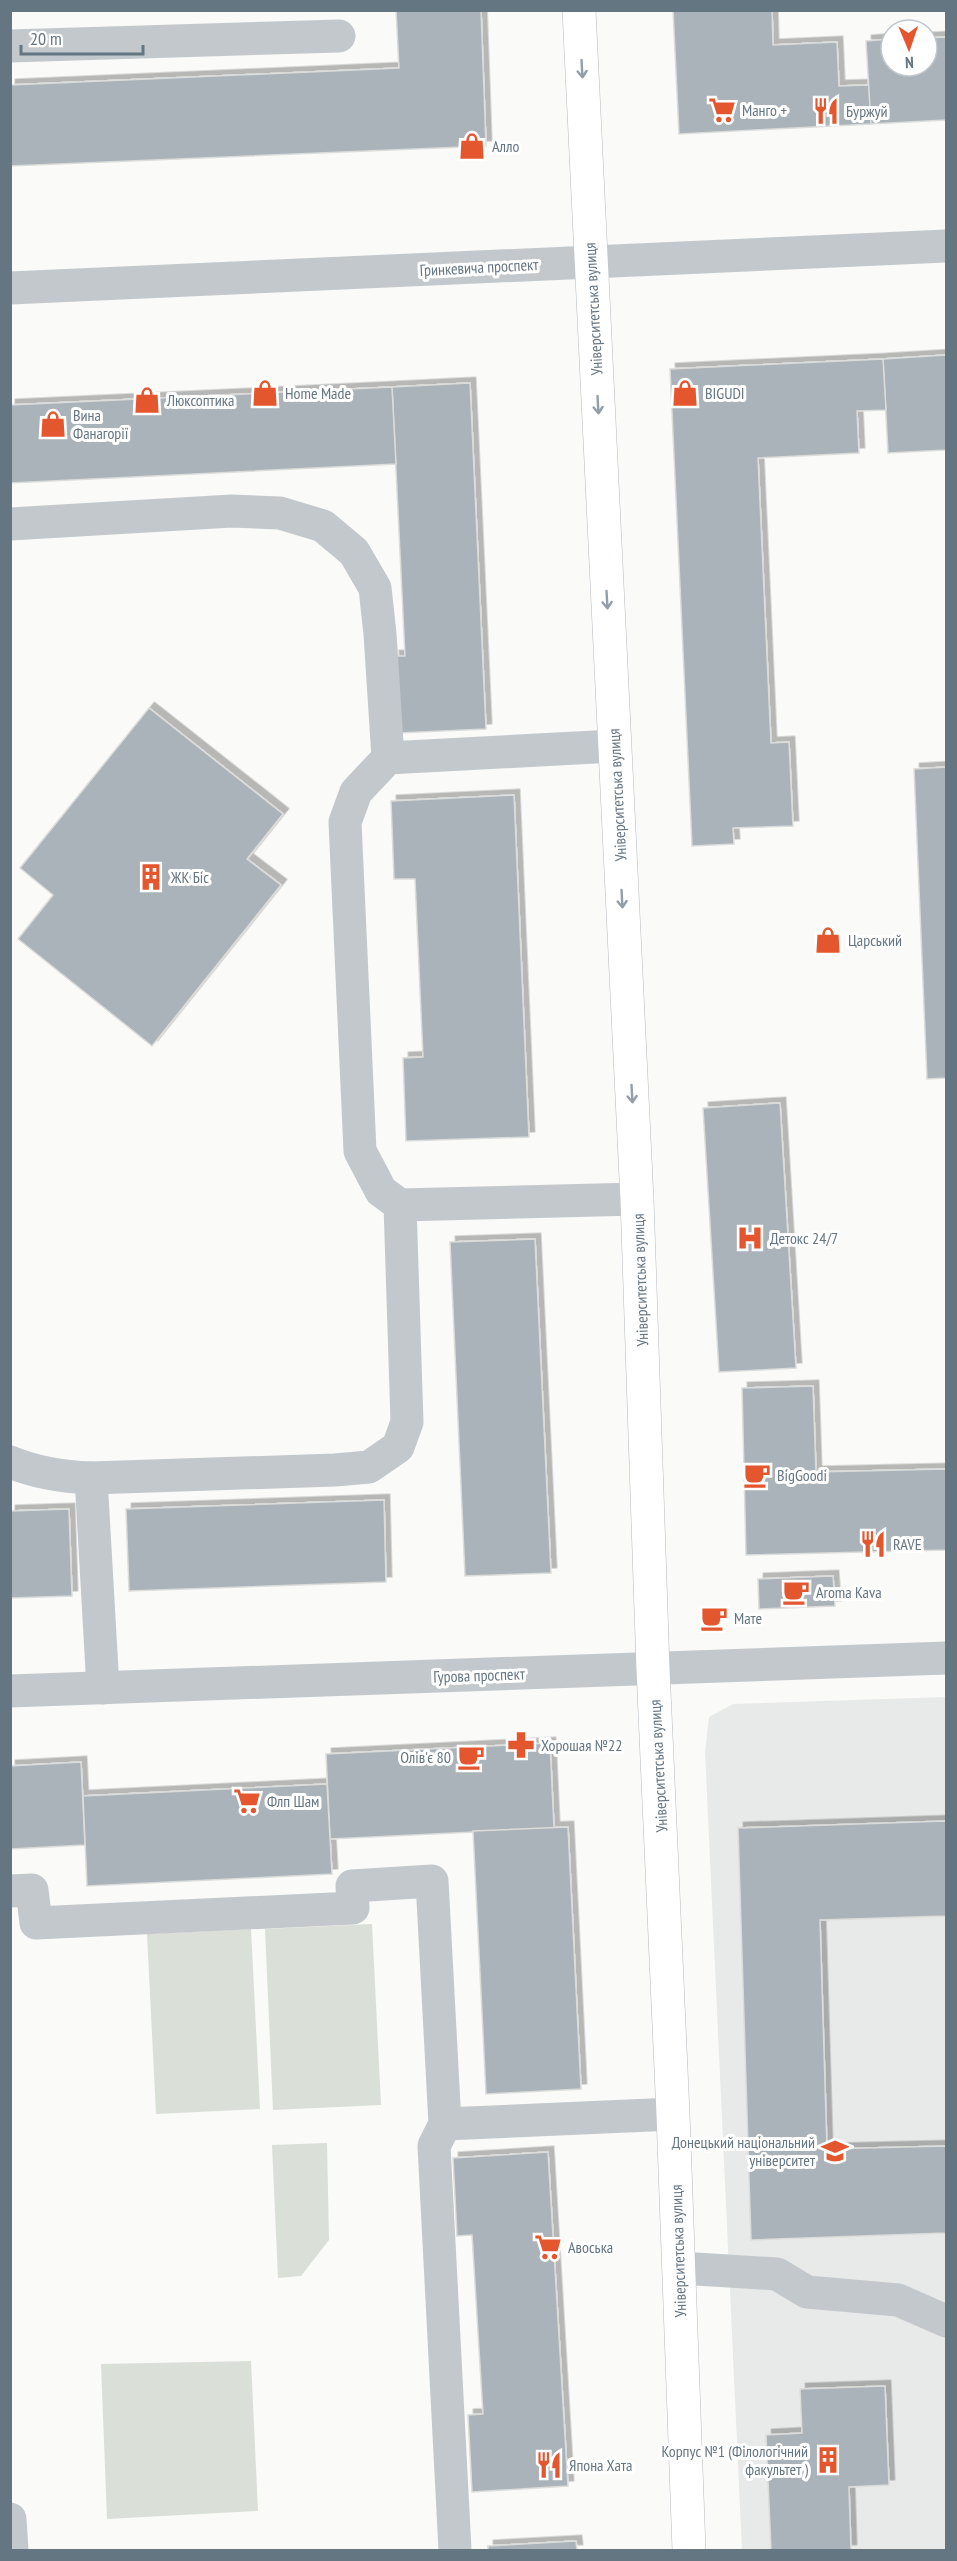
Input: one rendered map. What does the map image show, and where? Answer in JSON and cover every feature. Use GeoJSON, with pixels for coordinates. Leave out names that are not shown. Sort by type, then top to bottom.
{"type":"FeatureCollection","features":[{"type":"Feature","properties":{"kind":"main road","name":"Університетська вулиця"},"geometry":{"type":"LineString","coordinates":[[579,10],[638,1199],[653,1670],[674,2114],[689,2550]]}},
{"type":"Feature","properties":{"kind":"street"},"geometry":{"type":"LineString","coordinates":[[10,46],[339,36]]}},
{"type":"Feature","properties":{"kind":"street","name":"Гринкевича проспект"},"geometry":{"type":"LineString","coordinates":[[10,288],[946,246]]}},
{"type":"Feature","properties":{"kind":"street"},"geometry":{"type":"LineString","coordinates":[[10,524],[232,511],[280,513],[322,526],[354,552],[375,588],[381,634],[388,758]]}},
{"type":"Feature","properties":{"kind":"street"},"geometry":{"type":"LineString","coordinates":[[614,746],[388,758],[356,792],[345,822],[360,1151],[381,1191],[400,1205],[638,1199]]}},
{"type":"Feature","properties":{"kind":"street"},"geometry":{"type":"LineString","coordinates":[[10,1462],[27,1469],[63,1477],[91,1478],[335,1470],[369,1467],[398,1448],[407,1422],[400,1205]]}},
{"type":"Feature","properties":{"kind":"street"},"geometry":{"type":"LineString","coordinates":[[91,1478],[103,1688]]}},
{"type":"Feature","properties":{"kind":"street","name":"Гурова проспект"},"geometry":{"type":"LineString","coordinates":[[10,1691],[946,1658]]}},
{"type":"Feature","properties":{"kind":"street"},"geometry":{"type":"LineString","coordinates":[[10,1890],[32,1890],[36,1923],[353,1908],[352,1886],[432,1881],[445,2124],[434,2146],[455,2550]]}},
{"type":"Feature","properties":{"kind":"street"},"geometry":{"type":"LineString","coordinates":[[445,2124],[674,2114]]}},
{"type":"Feature","properties":{"kind":"street"},"geometry":{"type":"LineString","coordinates":[[679,2268],[777,2274],[807,2292],[898,2300],[946,2321]]}},
{"type":"Feature","properties":{"kind":"shaded area","name":"Донецький національний університет"},"geometry":{"type":"Polygon","coordinates":[[[946,1697],[946,2550],[742,2550],[705,1752],[709,1717],[733,1704],[946,1697]]]}},
{"type":"Feature","properties":{"kind":"shaded area"},"geometry":{"type":"Polygon","coordinates":[[[372,1924],[381,2105],[273,2110],[265,1929],[372,1924]]]}},
{"type":"Feature","properties":{"kind":"shaded area"},"geometry":{"type":"Polygon","coordinates":[[[251,1929],[260,2109],[156,2114],[147,1934],[251,1929]]]}},
{"type":"Feature","properties":{"kind":"shaded area"},"geometry":{"type":"Polygon","coordinates":[[[327,2143],[329,2240],[301,2276],[278,2278],[272,2145],[327,2143]]]}},
{"type":"Feature","properties":{"kind":"shaded area"},"geometry":{"type":"Polygon","coordinates":[[[251,2361],[258,2511],[107,2519],[101,2364],[251,2361]]]}},
{"type":"Feature","properties":{"kind":"building"},"geometry":{"type":"Polygon","coordinates":[[[396,10],[481,10],[486,146],[10,166],[10,85],[399,68],[396,10]]]}},
{"type":"Feature","properties":{"kind":"building"},"geometry":{"type":"Polygon","coordinates":[[[673,10],[772,10],[773,45],[837,42],[839,86],[869,85],[871,124],[679,134],[673,10]]]}},
{"type":"Feature","properties":{"kind":"building"},"geometry":{"type":"Polygon","coordinates":[[[939,37],[946,37],[946,120],[871,124],[866,41],[879,40],[879,78],[939,78],[939,37]]]}},
{"type":"Feature","properties":{"kind":"building"},"geometry":{"type":"Polygon","coordinates":[[[946,355],[946,450],[888,453],[883,359],[946,355]]]}},
{"type":"Feature","properties":{"kind":"building"},"geometry":{"type":"Polygon","coordinates":[[[883,359],[886,410],[857,411],[859,453],[758,458],[771,743],[789,742],[793,826],[733,828],[734,844],[692,846],[670,369],[883,359]]]}},
{"type":"Feature","properties":{"kind":"building"},"geometry":{"type":"Polygon","coordinates":[[[470,383],[486,729],[398,733],[394,656],[405,656],[392,387],[470,383]]]}},
{"type":"Feature","properties":{"kind":"building"},"geometry":{"type":"Polygon","coordinates":[[[392,387],[396,464],[10,483],[10,405],[392,387]]]}},
{"type":"Feature","properties":{"kind":"building","name":"ЖК Біс"},"geometry":{"type":"Polygon","coordinates":[[[149,708],[283,814],[247,859],[281,885],[152,1046],[18,939],[53,895],[20,868],[149,708]]]}},
{"type":"Feature","properties":{"kind":"building"},"geometry":{"type":"Polygon","coordinates":[[[946,767],[946,1078],[927,1079],[914,769],[946,767]]]}},
{"type":"Feature","properties":{"kind":"building"},"geometry":{"type":"Polygon","coordinates":[[[514,795],[529,1137],[406,1141],[403,1058],[423,1057],[415,879],[394,879],[391,801],[514,795]]]}},
{"type":"Feature","properties":{"kind":"building","name":"Детокс 24/7"},"geometry":{"type":"Polygon","coordinates":[[[780,1103],[796,1368],[719,1372],[703,1108],[780,1103]]]}},
{"type":"Feature","properties":{"kind":"building"},"geometry":{"type":"Polygon","coordinates":[[[535,1239],[551,1573],[465,1576],[450,1242],[535,1239]]]}},
{"type":"Feature","properties":{"kind":"building"},"geometry":{"type":"Polygon","coordinates":[[[813,1386],[816,1472],[946,1469],[946,1550],[746,1555],[742,1388],[813,1386]]]}},
{"type":"Feature","properties":{"kind":"building"},"geometry":{"type":"Polygon","coordinates":[[[384,1500],[386,1582],[129,1591],[126,1509],[384,1500]]]}},
{"type":"Feature","properties":{"kind":"building"},"geometry":{"type":"Polygon","coordinates":[[[69,1509],[72,1596],[10,1598],[10,1511],[69,1509]]]}},
{"type":"Feature","properties":{"kind":"building","name":"Aroma Kava"},"geometry":{"type":"Polygon","coordinates":[[[833,1576],[835,1606],[759,1609],[758,1579],[833,1576]]]}},
{"type":"Feature","properties":{"kind":"building"},"geometry":{"type":"Polygon","coordinates":[[[550,1743],[554,1828],[330,1839],[326,1754],[550,1743]]]}},
{"type":"Feature","properties":{"kind":"building"},"geometry":{"type":"Polygon","coordinates":[[[81,1762],[85,1845],[10,1849],[10,1766],[81,1762]]]}},
{"type":"Feature","properties":{"kind":"building"},"geometry":{"type":"Polygon","coordinates":[[[327,1784],[332,1874],[87,1886],[83,1796],[327,1784]]]}},
{"type":"Feature","properties":{"kind":"building"},"geometry":{"type":"Polygon","coordinates":[[[946,1821],[946,1916],[820,1920],[827,2149],[946,2146],[946,2233],[751,2240],[738,1828],[946,1821]]]}},
{"type":"Feature","properties":{"kind":"building"},"geometry":{"type":"Polygon","coordinates":[[[568,1827],[581,2089],[486,2094],[473,1831],[568,1827]]]}},
{"type":"Feature","properties":{"kind":"building"},"geometry":{"type":"Polygon","coordinates":[[[548,2152],[568,2486],[472,2492],[468,2415],[483,2414],[472,2235],[457,2236],[453,2158],[548,2152]]]}},
{"type":"Feature","properties":{"kind":"building","name":"Корпус №1 (Філологічний факультет )"},"geometry":{"type":"Polygon","coordinates":[[[885,2386],[889,2485],[849,2487],[851,2550],[771,2550],[766,2435],[802,2433],[800,2389],[885,2386]]]}},
{"type":"Feature","properties":{"kind":"building"},"geometry":{"type":"Polygon","coordinates":[[[576,2541],[577,2550],[488,2550],[488,2546],[576,2541]]]}},
{"type":"Feature","properties":{"kind":"place","name":"Манго +"},"geometry":{"type":"Point","coordinates":[722,110]}},
{"type":"Feature","properties":{"kind":"place","name":"Буржуй"},"geometry":{"type":"Point","coordinates":[826,111]}},
{"type":"Feature","properties":{"kind":"place","name":"Алло"},"geometry":{"type":"Point","coordinates":[472,146]}},
{"type":"Feature","properties":{"kind":"place","name":"Home Made"},"geometry":{"type":"Point","coordinates":[265,393]}},
{"type":"Feature","properties":{"kind":"place","name":"BIGUDI"},"geometry":{"type":"Point","coordinates":[685,393]}},
{"type":"Feature","properties":{"kind":"place","name":"Люксоптика"},"geometry":{"type":"Point","coordinates":[147,400]}},
{"type":"Feature","properties":{"kind":"place","name":"Вина Фанагорії"},"geometry":{"type":"Point","coordinates":[53,424]}},
{"type":"Feature","properties":{"kind":"place","name":"ЖК Біс"},"geometry":{"type":"Point","coordinates":[151,877]}},
{"type":"Feature","properties":{"kind":"place","name":"Царський"},"geometry":{"type":"Point","coordinates":[828,940]}},
{"type":"Feature","properties":{"kind":"place","name":"Детокс 24/7"},"geometry":{"type":"Point","coordinates":[750,1238]}},
{"type":"Feature","properties":{"kind":"place","name":"BigGoodi"},"geometry":{"type":"Point","coordinates":[757,1475]}},
{"type":"Feature","properties":{"kind":"place","name":"RAVE"},"geometry":{"type":"Point","coordinates":[873,1544]}},
{"type":"Feature","properties":{"kind":"place","name":"Aroma Kava"},"geometry":{"type":"Point","coordinates":[796,1592]}},
{"type":"Feature","properties":{"kind":"place","name":"Мате"},"geometry":{"type":"Point","coordinates":[714,1618]}},
{"type":"Feature","properties":{"kind":"place","name":"Хорошая №22"},"geometry":{"type":"Point","coordinates":[521,1745]}},
{"type":"Feature","properties":{"kind":"place","name":"Олів'є 80"},"geometry":{"type":"Point","coordinates":[471,1757]}},
{"type":"Feature","properties":{"kind":"place","name":"Флп Шам"},"geometry":{"type":"Point","coordinates":[247,1801]}},
{"type":"Feature","properties":{"kind":"place","name":"Донецький національний університет"},"geometry":{"type":"Point","coordinates":[835,2151]}},
{"type":"Feature","properties":{"kind":"place","name":"Авоська"},"geometry":{"type":"Point","coordinates":[548,2247]}},
{"type":"Feature","properties":{"kind":"place","name":"Корпус №1 (Філологічний факультет )"},"geometry":{"type":"Point","coordinates":[828,2460]}},
{"type":"Feature","properties":{"kind":"place","name":"Япона Хата"},"geometry":{"type":"Point","coordinates":[549,2465]}}]}
